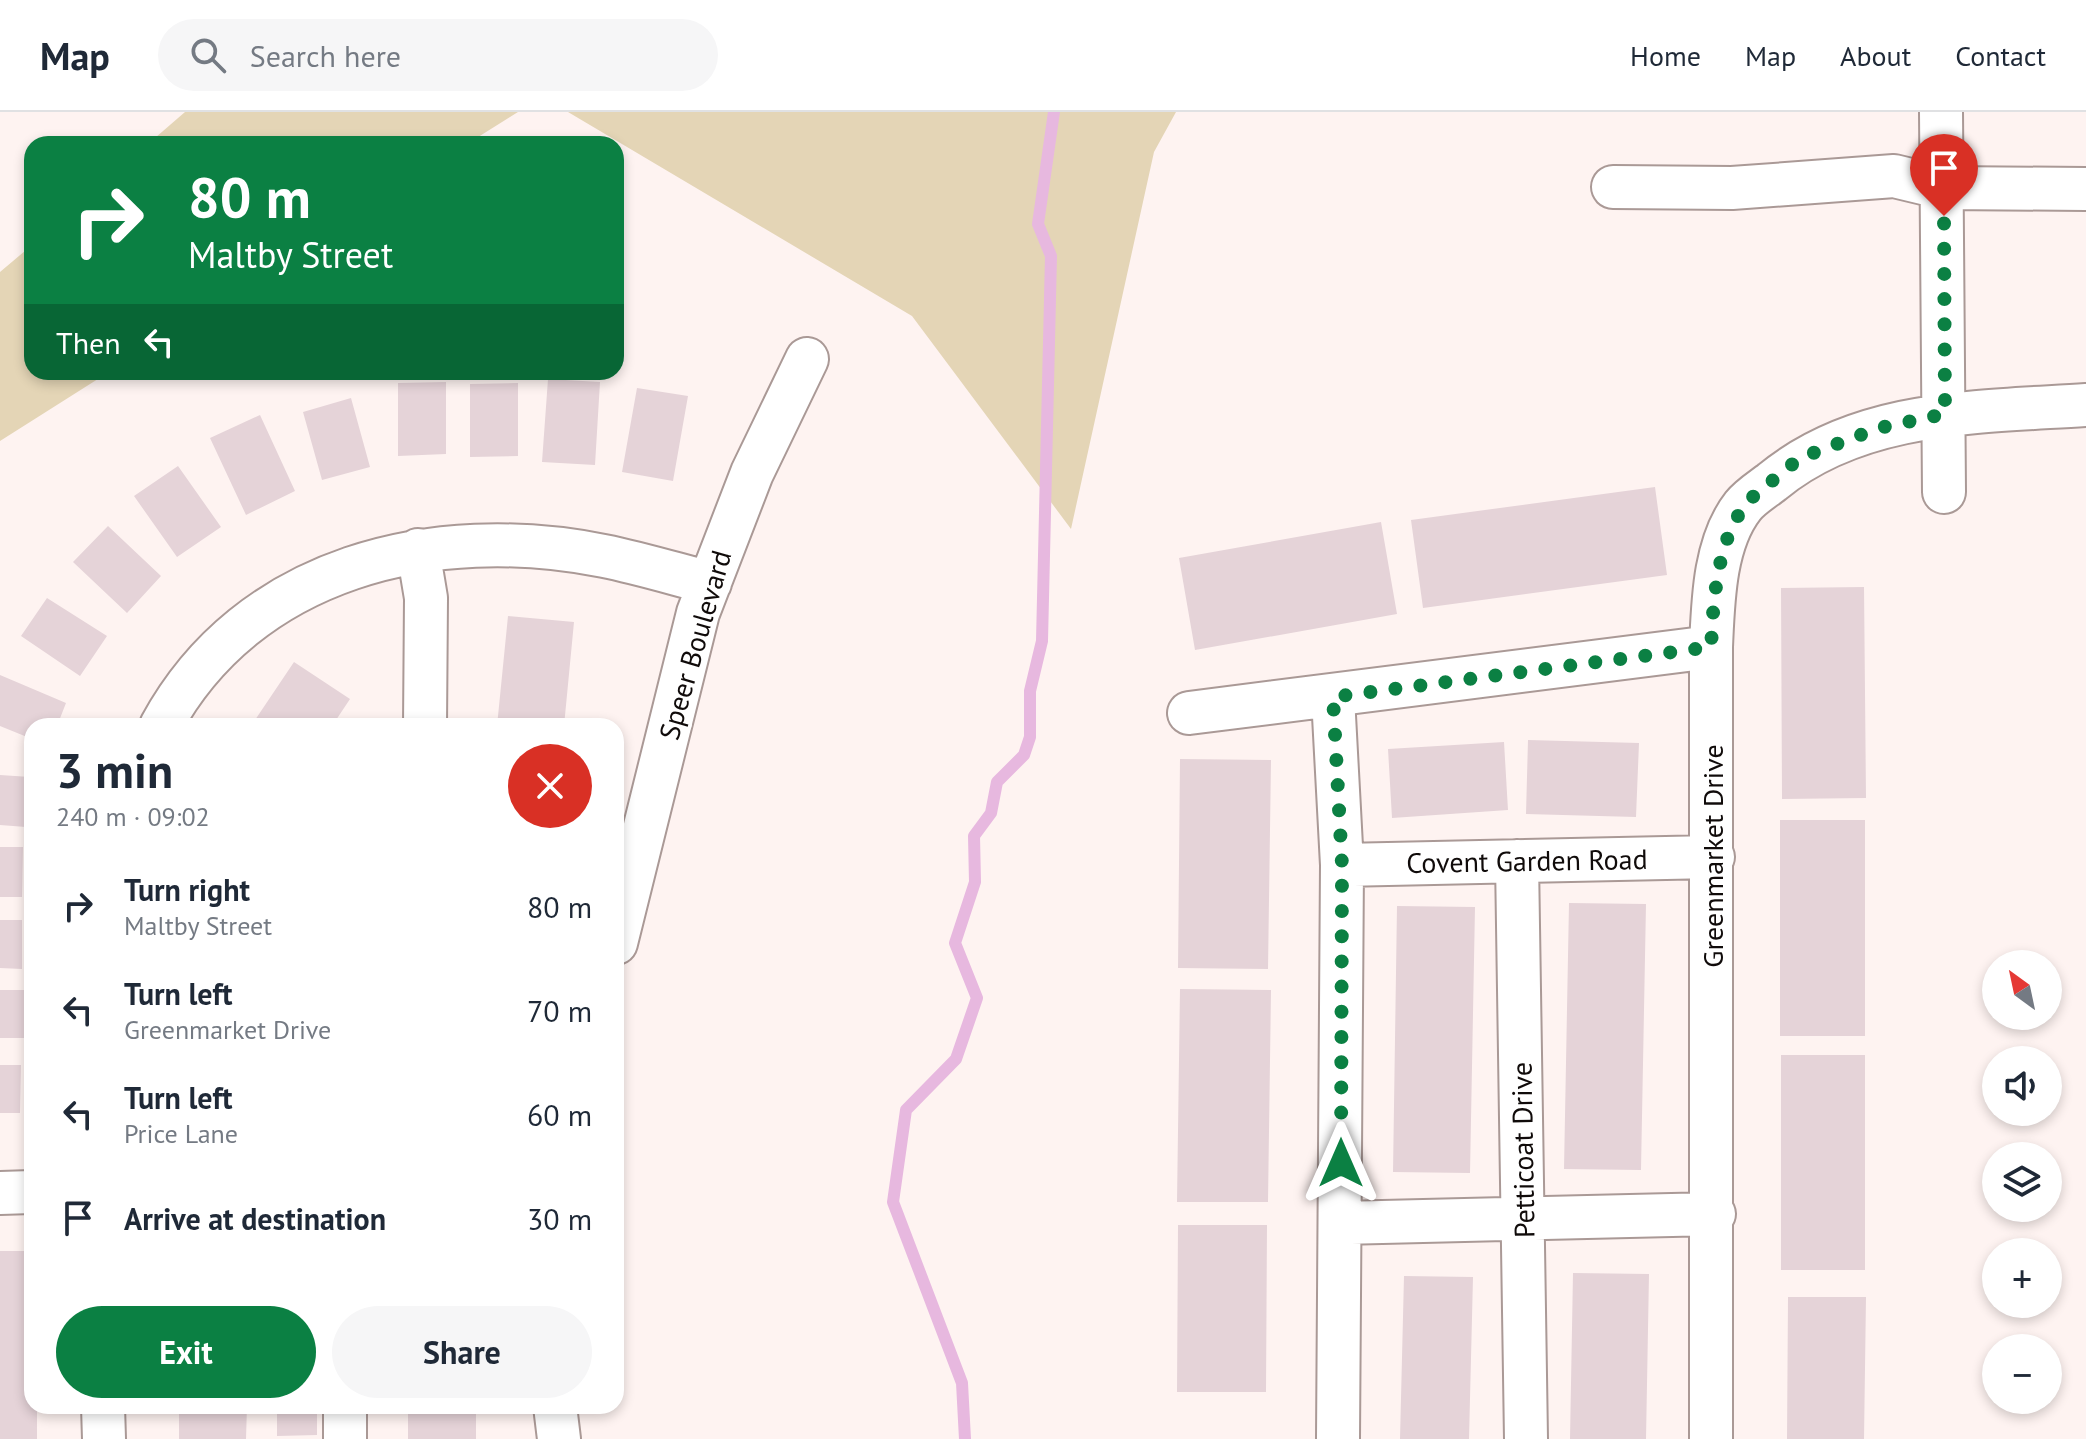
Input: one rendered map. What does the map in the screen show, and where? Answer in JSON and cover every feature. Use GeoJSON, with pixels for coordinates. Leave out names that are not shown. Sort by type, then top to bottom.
{"type":"FeatureCollection","features":[{"type":"Feature","properties":{"kind":"street"},"geometry":{"type":"LineString","coordinates":[[1941,112],[1944,492]]}},
{"type":"Feature","properties":{"kind":"street"},"geometry":{"type":"LineString","coordinates":[[1613,187],[1732,188],[1894,176],[1944,188],[2086,189]]}},
{"type":"Feature","properties":{"kind":"street","name":"Speer Boulevard"},"geometry":{"type":"LineString","coordinates":[[624,911],[698,613],[752,473],[807,359]]}},
{"type":"Feature","properties":{"kind":"street","name":"Greenmarket Drive"},"geometry":{"type":"LineString","coordinates":[[1711,1439],[1714,1214],[1711,647],[1714,598],[1723,548],[1743,505],[1800,458],[1879,428],[1945,414],[2086,405]]}},
{"type":"Feature","properties":{"kind":"street"},"geometry":{"type":"LineString","coordinates":[[165,718],[180,692],[216,648],[259,614],[341,570],[418,550],[529,546],[603,556],[710,583]]}},
{"type":"Feature","properties":{"kind":"street"},"geometry":{"type":"LineString","coordinates":[[418,550],[426,598],[425,718]]}},
{"type":"Feature","properties":{"kind":"street"},"geometry":{"type":"LineString","coordinates":[[1189,713],[1711,647]]}},
{"type":"Feature","properties":{"kind":"street"},"geometry":{"type":"LineString","coordinates":[[1333,697],[1342,865],[1338,1439]]}},
{"type":"Feature","properties":{"kind":"street","name":"Covent Garden Road"},"geometry":{"type":"LineString","coordinates":[[1342,865],[1713,857]]}},
{"type":"Feature","properties":{"kind":"street","name":"Petticoat Drive"},"geometry":{"type":"LineString","coordinates":[[1517,861],[1526,1439]]}},
{"type":"Feature","properties":{"kind":"street"},"geometry":{"type":"LineString","coordinates":[[0,1193],[24,1192]]}},
{"type":"Feature","properties":{"kind":"street"},"geometry":{"type":"LineString","coordinates":[[1341,1223],[1524,1221],[1714,1214]]}},
{"type":"Feature","properties":{"kind":"street"},"geometry":{"type":"LineString","coordinates":[[103,1414],[104,1439]]}},
{"type":"Feature","properties":{"kind":"street"},"geometry":{"type":"LineString","coordinates":[[345,1414],[345,1439]]}},
{"type":"Feature","properties":{"kind":"street"},"geometry":{"type":"LineString","coordinates":[[556,1414],[559,1439]]}},
{"type":"Feature","properties":{"kind":"shaded area"},"geometry":{"type":"Polygon","coordinates":[[[185,112],[518,112],[480,136],[157,136],[185,112]]]}},
{"type":"Feature","properties":{"kind":"shaded area"},"geometry":{"type":"Polygon","coordinates":[[[568,112],[1176,112],[1154,152],[1071,529],[912,316],[624,145],[624,136],[608,136],[568,112]]]}},
{"type":"Feature","properties":{"kind":"shaded area"},"geometry":{"type":"Polygon","coordinates":[[[24,252],[24,380],[96,380],[0,441],[0,272],[24,252]]]}},
{"type":"Feature","properties":{"kind":"building"},"geometry":{"type":"Polygon","coordinates":[[[548,380],[600,382],[595,465],[542,462],[548,380]]]}},
{"type":"Feature","properties":{"kind":"building"},"geometry":{"type":"Polygon","coordinates":[[[446,382],[446,454],[398,456],[398,383],[446,382]]]}},
{"type":"Feature","properties":{"kind":"building"},"geometry":{"type":"Polygon","coordinates":[[[518,383],[518,456],[470,457],[470,384],[518,383]]]}},
{"type":"Feature","properties":{"kind":"building"},"geometry":{"type":"Polygon","coordinates":[[[637,388],[688,396],[673,481],[622,472],[637,388]]]}},
{"type":"Feature","properties":{"kind":"building"},"geometry":{"type":"Polygon","coordinates":[[[351,398],[370,467],[322,480],[303,412],[351,398]]]}},
{"type":"Feature","properties":{"kind":"building"},"geometry":{"type":"Polygon","coordinates":[[[260,415],[295,491],[246,515],[210,438],[260,415]]]}},
{"type":"Feature","properties":{"kind":"building"},"geometry":{"type":"Polygon","coordinates":[[[178,466],[221,527],[177,557],[134,496],[178,466]]]}},
{"type":"Feature","properties":{"kind":"building"},"geometry":{"type":"Polygon","coordinates":[[[1655,487],[1667,575],[1423,608],[1411,520],[1655,487]]]}},
{"type":"Feature","properties":{"kind":"building"},"geometry":{"type":"Polygon","coordinates":[[[1381,522],[1397,614],[1195,650],[1179,558],[1381,522]]]}},
{"type":"Feature","properties":{"kind":"building"},"geometry":{"type":"Polygon","coordinates":[[[108,526],[161,576],[127,613],[73,562],[108,526]]]}},
{"type":"Feature","properties":{"kind":"building"},"geometry":{"type":"Polygon","coordinates":[[[1864,587],[1866,798],[1782,799],[1781,588],[1864,587]]]}},
{"type":"Feature","properties":{"kind":"building"},"geometry":{"type":"Polygon","coordinates":[[[47,598],[107,636],[80,676],[21,636],[47,598]]]}},
{"type":"Feature","properties":{"kind":"building"},"geometry":{"type":"Polygon","coordinates":[[[508,616],[574,622],[565,718],[498,718],[508,616]]]}},
{"type":"Feature","properties":{"kind":"building"},"geometry":{"type":"Polygon","coordinates":[[[294,662],[350,699],[337,718],[256,718],[294,662]]]}},
{"type":"Feature","properties":{"kind":"building"},"geometry":{"type":"Polygon","coordinates":[[[0,675],[66,703],[60,718],[24,718],[24,736],[0,726],[0,675]]]}},
{"type":"Feature","properties":{"kind":"building"},"geometry":{"type":"Polygon","coordinates":[[[1528,740],[1639,743],[1636,817],[1526,814],[1528,740]]]}},
{"type":"Feature","properties":{"kind":"building"},"geometry":{"type":"Polygon","coordinates":[[[1504,742],[1508,810],[1392,818],[1388,749],[1504,742]]]}},
{"type":"Feature","properties":{"kind":"building"},"geometry":{"type":"Polygon","coordinates":[[[1180,759],[1271,760],[1268,969],[1178,968],[1180,759]]]}},
{"type":"Feature","properties":{"kind":"building"},"geometry":{"type":"Polygon","coordinates":[[[0,775],[24,777],[24,827],[0,825],[0,775]]]}},
{"type":"Feature","properties":{"kind":"building"},"geometry":{"type":"Polygon","coordinates":[[[1780,820],[1865,820],[1865,1036],[1780,1036],[1780,820]]]}},
{"type":"Feature","properties":{"kind":"building"},"geometry":{"type":"Polygon","coordinates":[[[0,847],[23,847],[22,897],[0,897],[0,847]]]}},
{"type":"Feature","properties":{"kind":"building"},"geometry":{"type":"Polygon","coordinates":[[[1569,903],[1646,904],[1641,1170],[1564,1169],[1569,903]]]}},
{"type":"Feature","properties":{"kind":"building"},"geometry":{"type":"Polygon","coordinates":[[[1397,906],[1475,907],[1470,1173],[1393,1172],[1397,906]]]}},
{"type":"Feature","properties":{"kind":"building"},"geometry":{"type":"Polygon","coordinates":[[[0,920],[22,920],[22,969],[0,968],[0,920]]]}},
{"type":"Feature","properties":{"kind":"building"},"geometry":{"type":"Polygon","coordinates":[[[1180,989],[1271,990],[1268,1202],[1177,1202],[1180,989]]]}},
{"type":"Feature","properties":{"kind":"building"},"geometry":{"type":"Polygon","coordinates":[[[0,990],[24,990],[24,1038],[0,1038],[0,990]]]}},
{"type":"Feature","properties":{"kind":"building"},"geometry":{"type":"Polygon","coordinates":[[[1781,1055],[1865,1055],[1865,1270],[1781,1270],[1781,1055]]]}},
{"type":"Feature","properties":{"kind":"building"},"geometry":{"type":"Polygon","coordinates":[[[0,1065],[21,1065],[20,1113],[0,1113],[0,1065]]]}},
{"type":"Feature","properties":{"kind":"building"},"geometry":{"type":"Polygon","coordinates":[[[1178,1225],[1267,1225],[1266,1392],[1177,1392],[1178,1225]]]}},
{"type":"Feature","properties":{"kind":"building"},"geometry":{"type":"Polygon","coordinates":[[[0,1251],[24,1251],[24,1414],[37,1414],[37,1439],[0,1439],[0,1251]]]}},
{"type":"Feature","properties":{"kind":"building"},"geometry":{"type":"Polygon","coordinates":[[[1573,1273],[1649,1274],[1646,1439],[1570,1439],[1573,1273]]]}},
{"type":"Feature","properties":{"kind":"building"},"geometry":{"type":"Polygon","coordinates":[[[1404,1276],[1473,1277],[1469,1439],[1400,1439],[1404,1276]]]}},
{"type":"Feature","properties":{"kind":"building"},"geometry":{"type":"Polygon","coordinates":[[[1788,1297],[1866,1297],[1864,1439],[1787,1439],[1788,1297]]]}},
{"type":"Feature","properties":{"kind":"building"},"geometry":{"type":"Polygon","coordinates":[[[179,1414],[247,1414],[246,1439],[179,1439],[179,1414]]]}},
{"type":"Feature","properties":{"kind":"building"},"geometry":{"type":"Polygon","coordinates":[[[277,1414],[317,1414],[317,1435],[277,1436],[277,1414]]]}},
{"type":"Feature","properties":{"kind":"building"},"geometry":{"type":"Polygon","coordinates":[[[408,1414],[476,1414],[476,1439],[408,1439],[408,1414]]]}},
{"type":"Feature","properties":{"kind":"waterway"},"geometry":{"type":"LineString","coordinates":[[965,1439],[962,1383],[893,1202],[906,1110],[956,1059],[977,998],[955,943],[975,882],[974,836],[991,813],[997,782],[1024,755],[1030,737],[1030,691],[1042,641],[1051,256],[1038,224],[1054,112]]}},
{"type":"Feature","properties":{"kind":"route"},"geometry":{"type":"LineString","coordinates":[[1341,1163],[1342,865],[1333,697],[1711,647],[1714,598],[1723,548],[1743,505],[1800,458],[1879,428],[1945,414],[1944,216]]}}]}
